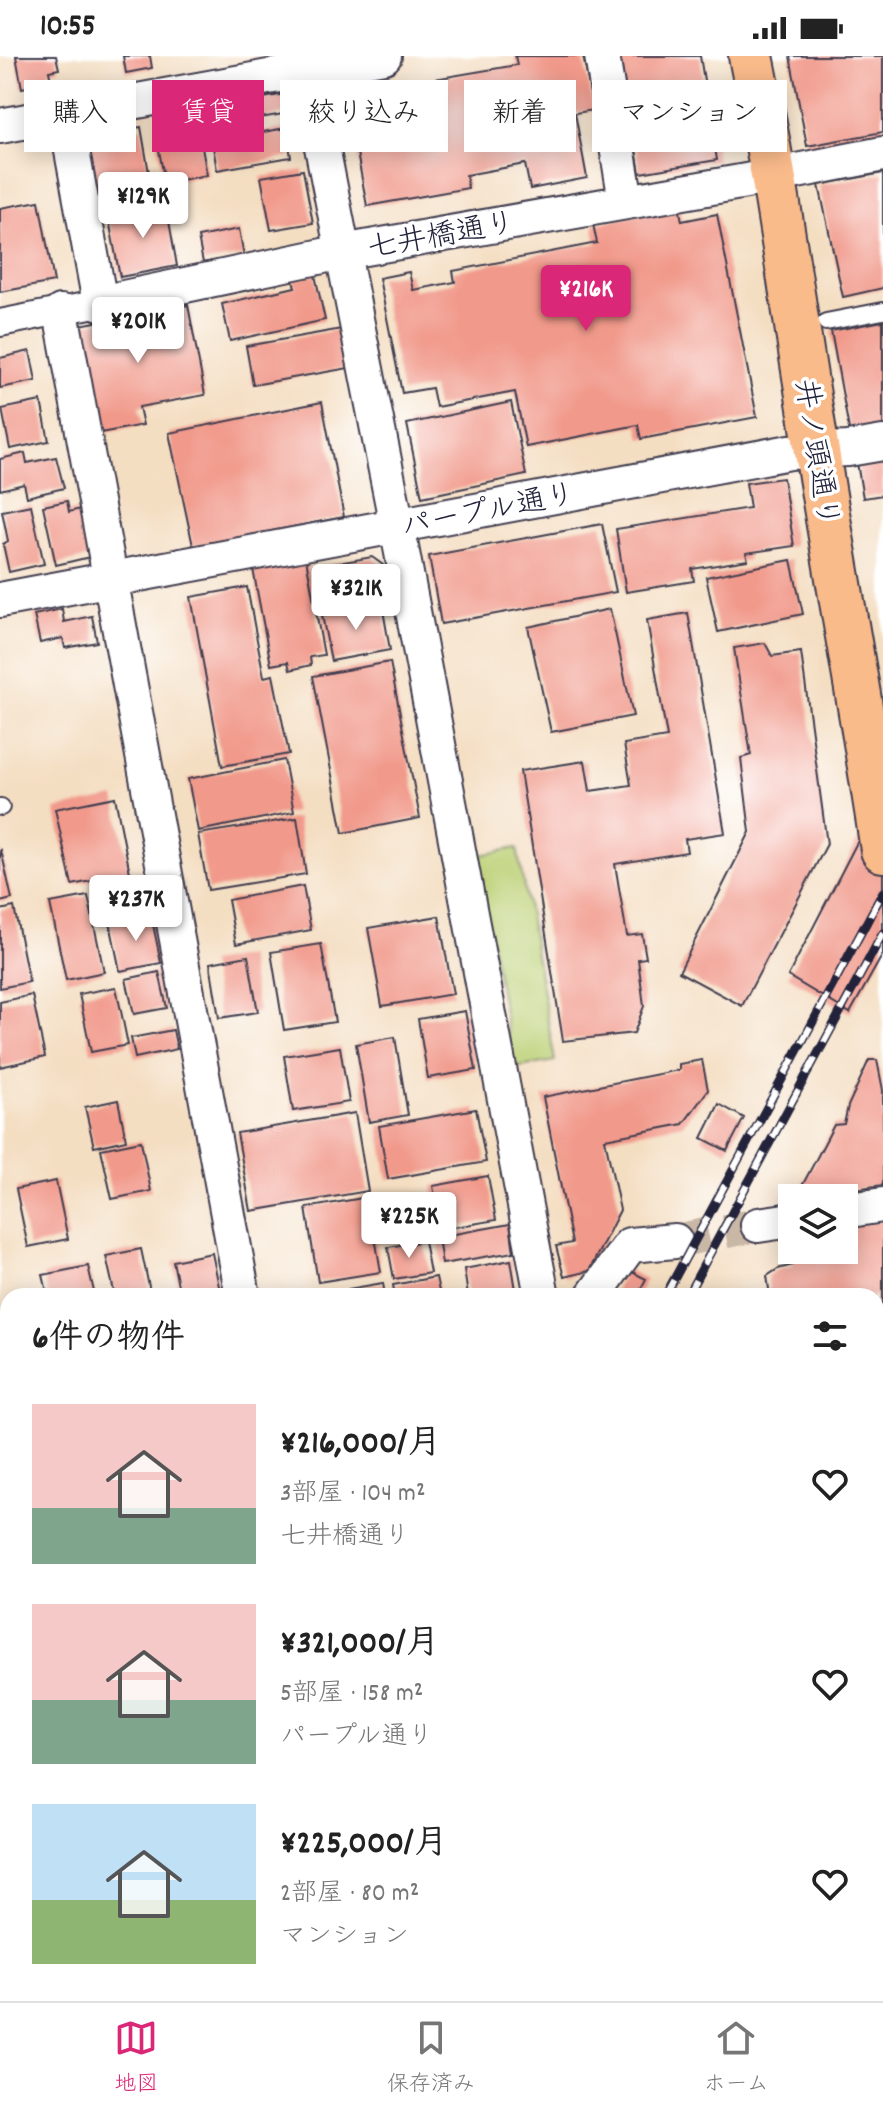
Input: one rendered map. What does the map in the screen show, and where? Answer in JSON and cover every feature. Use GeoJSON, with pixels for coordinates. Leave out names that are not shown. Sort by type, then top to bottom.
{"type":"FeatureCollection","features":[{"type":"Feature","properties":{"kind":"main road","name":"井ノ頭通り"},"geometry":{"type":"LineString","coordinates":[[751,56],[774,176],[883,850]]}},
{"type":"Feature","properties":{"kind":"street"},"geometry":{"type":"LineString","coordinates":[[136,98],[306,63],[384,56]]}},
{"type":"Feature","properties":{"kind":"street"},"geometry":{"type":"LineString","coordinates":[[602,56],[626,201]]}},
{"type":"Feature","properties":{"kind":"street"},"geometry":{"type":"LineString","coordinates":[[306,63],[540,1288]]}},
{"type":"Feature","properties":{"kind":"street"},"geometry":{"type":"LineString","coordinates":[[0,126],[24,121]]}},
{"type":"Feature","properties":{"kind":"street"},"geometry":{"type":"LineString","coordinates":[[72,152],[100,303]]}},
{"type":"Feature","properties":{"kind":"street","name":"七井橋通り"},"geometry":{"type":"LineString","coordinates":[[0,323],[342,252],[883,154]]}},
{"type":"Feature","properties":{"kind":"street"},"geometry":{"type":"LineString","coordinates":[[61,312],[242,1288]]}},
{"type":"Feature","properties":{"kind":"street","name":"パープル通り"},"geometry":{"type":"LineString","coordinates":[[0,600],[790,452],[883,443]]}},
{"type":"Feature","properties":{"kind":"street"},"geometry":{"type":"LineString","coordinates":[[858,1209],[883,1205]]}},
{"type":"Feature","properties":{"kind":"street"},"geometry":{"type":"LineString","coordinates":[[758,1225],[778,1222]]}},
{"type":"Feature","properties":{"kind":"street"},"geometry":{"type":"LineString","coordinates":[[599,1288],[630,1245],[675,1241]]}},
{"type":"Feature","properties":{"kind":"lane"},"geometry":{"type":"LineString","coordinates":[[826,322],[883,311]]}},
{"type":"Feature","properties":{"kind":"green space"},"geometry":{"type":"Polygon","coordinates":[[[517,848],[555,1061],[514,1068],[476,856],[517,848]]]}},
{"type":"Feature","properties":{"kind":"building"},"geometry":{"type":"Polygon","coordinates":[[[16,56],[56,56],[59,69],[49,71],[51,80],[24,80],[22,88],[16,56]]]}},
{"type":"Feature","properties":{"kind":"building"},"geometry":{"type":"Polygon","coordinates":[[[123,56],[150,56],[152,68],[126,73],[123,56]]]}},
{"type":"Feature","properties":{"kind":"building"},"geometry":{"type":"Polygon","coordinates":[[[515,56],[583,56],[592,110],[576,113],[576,80],[464,80],[464,152],[576,152],[576,118],[587,178],[530,189],[525,164],[466,175],[468,188],[367,206],[357,152],[448,152],[448,80],[429,80],[517,65],[515,56]]]}},
{"type":"Feature","properties":{"kind":"building"},"geometry":{"type":"Polygon","coordinates":[[[620,56],[700,56],[704,80],[624,80],[620,56]]]}},
{"type":"Feature","properties":{"kind":"building"},"geometry":{"type":"Polygon","coordinates":[[[790,56],[883,56],[883,132],[807,146],[790,56]]]}},
{"type":"Feature","properties":{"kind":"building"},"geometry":{"type":"Polygon","coordinates":[[[280,95],[280,115],[264,117],[264,98],[280,95]]]}},
{"type":"Feature","properties":{"kind":"building"},"geometry":{"type":"Polygon","coordinates":[[[141,127],[152,190],[98,200],[90,152],[136,152],[136,128],[141,127]]]}},
{"type":"Feature","properties":{"kind":"building"},"geometry":{"type":"Polygon","coordinates":[[[280,129],[280,152],[290,152],[291,157],[217,170],[214,152],[264,152],[264,132],[280,129]]]}},
{"type":"Feature","properties":{"kind":"building"},"geometry":{"type":"Polygon","coordinates":[[[159,152],[203,152],[207,175],[165,183],[159,152]]]}},
{"type":"Feature","properties":{"kind":"building"},"geometry":{"type":"Polygon","coordinates":[[[636,152],[716,152],[717,160],[640,173],[636,152]]]}},
{"type":"Feature","properties":{"kind":"building"},"geometry":{"type":"Polygon","coordinates":[[[303,170],[313,223],[271,230],[261,177],[303,170]]]}},
{"type":"Feature","properties":{"kind":"building"},"geometry":{"type":"Polygon","coordinates":[[[883,173],[883,288],[843,297],[819,185],[883,173]]]}},
{"type":"Feature","properties":{"kind":"building"},"geometry":{"type":"Polygon","coordinates":[[[39,201],[54,282],[0,292],[0,208],[39,201]]]}},
{"type":"Feature","properties":{"kind":"building"},"geometry":{"type":"Polygon","coordinates":[[[166,204],[177,266],[120,277],[108,215],[166,204]]]}},
{"type":"Feature","properties":{"kind":"building"},"geometry":{"type":"Polygon","coordinates":[[[679,207],[682,221],[717,214],[757,417],[641,439],[638,425],[526,447],[515,392],[436,407],[432,388],[402,393],[379,278],[409,272],[413,290],[455,282],[453,271],[597,243],[593,224],[679,207]]]}},
{"type":"Feature","properties":{"kind":"building"},"geometry":{"type":"Polygon","coordinates":[[[239,229],[244,256],[203,263],[198,237],[239,229]]]}},
{"type":"Feature","properties":{"kind":"building"},"geometry":{"type":"Polygon","coordinates":[[[315,275],[325,320],[230,341],[222,304],[295,287],[293,280],[315,275]]]}},
{"type":"Feature","properties":{"kind":"building"},"geometry":{"type":"Polygon","coordinates":[[[188,305],[205,395],[139,407],[143,425],[95,434],[74,326],[188,305]]]}},
{"type":"Feature","properties":{"kind":"building"},"geometry":{"type":"Polygon","coordinates":[[[883,321],[883,429],[850,435],[831,331],[883,321]]]}},
{"type":"Feature","properties":{"kind":"building"},"geometry":{"type":"Polygon","coordinates":[[[342,329],[349,368],[253,385],[246,346],[342,329]]]}},
{"type":"Feature","properties":{"kind":"building"},"geometry":{"type":"Polygon","coordinates":[[[30,351],[36,381],[0,388],[0,358],[30,351]]]}},
{"type":"Feature","properties":{"kind":"building"},"geometry":{"type":"Polygon","coordinates":[[[41,401],[49,441],[10,449],[2,409],[41,401]]]}},
{"type":"Feature","properties":{"kind":"building"},"geometry":{"type":"Polygon","coordinates":[[[322,402],[344,517],[193,546],[169,433],[322,402]]]}},
{"type":"Feature","properties":{"kind":"building"},"geometry":{"type":"Polygon","coordinates":[[[511,402],[526,475],[422,497],[407,424],[511,402]]]}},
{"type":"Feature","properties":{"kind":"building"},"geometry":{"type":"Polygon","coordinates":[[[25,453],[27,463],[56,457],[64,488],[27,497],[24,484],[0,490],[0,459],[25,453]]]}},
{"type":"Feature","properties":{"kind":"building"},"geometry":{"type":"Polygon","coordinates":[[[883,453],[883,495],[863,498],[856,457],[883,453]]]}},
{"type":"Feature","properties":{"kind":"building"},"geometry":{"type":"Polygon","coordinates":[[[783,478],[794,546],[746,553],[748,560],[692,569],[694,581],[626,592],[616,529],[750,508],[746,483],[783,478]]]}},
{"type":"Feature","properties":{"kind":"building"},"geometry":{"type":"Polygon","coordinates":[[[67,501],[69,512],[80,509],[90,557],[56,565],[43,506],[67,501]]]}},
{"type":"Feature","properties":{"kind":"building"},"geometry":{"type":"Polygon","coordinates":[[[31,505],[44,564],[9,572],[3,544],[8,541],[2,511],[31,505]]]}},
{"type":"Feature","properties":{"kind":"building"},"geometry":{"type":"Polygon","coordinates":[[[602,524],[616,592],[441,624],[429,556],[602,524]]]}},
{"type":"Feature","properties":{"kind":"building"},"geometry":{"type":"Polygon","coordinates":[[[372,557],[383,565],[390,598],[356,605],[352,585],[318,589],[315,567],[372,557]]]}},
{"type":"Feature","properties":{"kind":"building"},"geometry":{"type":"Polygon","coordinates":[[[306,559],[324,655],[310,657],[311,665],[290,670],[288,662],[271,665],[253,569],[306,559]]]}},
{"type":"Feature","properties":{"kind":"building"},"geometry":{"type":"Polygon","coordinates":[[[791,560],[803,614],[718,632],[706,577],[791,560]]]}},
{"type":"Feature","properties":{"kind":"building"},"geometry":{"type":"Polygon","coordinates":[[[247,587],[264,677],[273,675],[289,754],[222,766],[191,597],[247,587]]]}},
{"type":"Feature","properties":{"kind":"building"},"geometry":{"type":"Polygon","coordinates":[[[382,604],[390,650],[331,661],[322,615],[382,604]]]}},
{"type":"Feature","properties":{"kind":"building"},"geometry":{"type":"Polygon","coordinates":[[[62,609],[64,622],[92,616],[97,642],[65,648],[63,638],[40,643],[34,615],[62,609]]]}},
{"type":"Feature","properties":{"kind":"building"},"geometry":{"type":"Polygon","coordinates":[[[610,609],[633,716],[551,732],[528,627],[610,609]]]}},
{"type":"Feature","properties":{"kind":"building"},"geometry":{"type":"Polygon","coordinates":[[[688,613],[725,833],[685,839],[687,852],[615,864],[627,936],[642,934],[646,958],[638,959],[644,1006],[634,1033],[563,1041],[520,771],[585,761],[590,791],[631,785],[624,744],[667,737],[647,620],[688,613]]]}},
{"type":"Feature","properties":{"kind":"building"},"geometry":{"type":"Polygon","coordinates":[[[765,643],[772,656],[801,652],[827,844],[742,1006],[679,972],[750,832],[741,758],[751,755],[734,648],[765,643]]]}},
{"type":"Feature","properties":{"kind":"building"},"geometry":{"type":"Polygon","coordinates":[[[390,662],[420,818],[343,833],[313,676],[390,662]]]}},
{"type":"Feature","properties":{"kind":"building"},"geometry":{"type":"Polygon","coordinates":[[[284,760],[294,812],[198,831],[188,779],[284,760]]]}},
{"type":"Feature","properties":{"kind":"building"},"geometry":{"type":"Polygon","coordinates":[[[883,792],[883,954],[850,1013],[788,976],[883,792]]]}},
{"type":"Feature","properties":{"kind":"building"},"geometry":{"type":"Polygon","coordinates":[[[115,797],[130,873],[72,885],[55,809],[115,797]]]}},
{"type":"Feature","properties":{"kind":"building"},"geometry":{"type":"Polygon","coordinates":[[[297,818],[306,874],[208,890],[198,834],[297,818]]]}},
{"type":"Feature","properties":{"kind":"building"},"geometry":{"type":"Polygon","coordinates":[[[0,851],[12,899],[0,902],[0,851]]]}},
{"type":"Feature","properties":{"kind":"building"},"geometry":{"type":"Polygon","coordinates":[[[303,886],[311,930],[236,944],[228,900],[303,886]]]}},
{"type":"Feature","properties":{"kind":"building"},"geometry":{"type":"Polygon","coordinates":[[[88,896],[104,972],[66,980],[50,903],[88,896]]]}},
{"type":"Feature","properties":{"kind":"building"},"geometry":{"type":"Polygon","coordinates":[[[14,907],[29,982],[0,988],[0,910],[14,907]]]}},
{"type":"Feature","properties":{"kind":"building"},"geometry":{"type":"Polygon","coordinates":[[[151,915],[161,963],[120,971],[110,923],[151,915]]]}},
{"type":"Feature","properties":{"kind":"building"},"geometry":{"type":"Polygon","coordinates":[[[439,916],[453,994],[382,1006],[368,928],[439,916]]]}},
{"type":"Feature","properties":{"kind":"building"},"geometry":{"type":"Polygon","coordinates":[[[321,944],[335,1022],[284,1030],[271,952],[321,944]]]}},
{"type":"Feature","properties":{"kind":"building"},"geometry":{"type":"Polygon","coordinates":[[[248,956],[258,1012],[219,1018],[210,963],[248,956]]]}},
{"type":"Feature","properties":{"kind":"building"},"geometry":{"type":"Polygon","coordinates":[[[159,972],[167,1008],[134,1014],[126,979],[159,972]]]}},
{"type":"Feature","properties":{"kind":"building"},"geometry":{"type":"Polygon","coordinates":[[[116,987],[128,1045],[91,1052],[79,994],[116,987]]]}},
{"type":"Feature","properties":{"kind":"building"},"geometry":{"type":"Polygon","coordinates":[[[32,995],[45,1057],[0,1067],[0,1002],[32,995]]]}},
{"type":"Feature","properties":{"kind":"building"},"geometry":{"type":"Polygon","coordinates":[[[465,1011],[476,1070],[428,1078],[418,1019],[465,1011]]]}},
{"type":"Feature","properties":{"kind":"building"},"geometry":{"type":"Polygon","coordinates":[[[173,1030],[177,1049],[135,1058],[131,1038],[173,1030]]]}},
{"type":"Feature","properties":{"kind":"building"},"geometry":{"type":"Polygon","coordinates":[[[395,1037],[408,1115],[369,1122],[356,1044],[395,1037]]]}},
{"type":"Feature","properties":{"kind":"building"},"geometry":{"type":"Polygon","coordinates":[[[340,1047],[349,1102],[293,1111],[284,1056],[340,1047]]]}},
{"type":"Feature","properties":{"kind":"building"},"geometry":{"type":"Polygon","coordinates":[[[702,1060],[708,1090],[683,1124],[605,1139],[620,1210],[589,1271],[564,1277],[556,1246],[572,1243],[543,1097],[679,1070],[679,1064],[702,1060]]]}},
{"type":"Feature","properties":{"kind":"building"},"geometry":{"type":"Polygon","coordinates":[[[869,1060],[877,1060],[883,1090],[883,1185],[858,1189],[858,1184],[803,1184],[834,1125],[844,1124],[848,1106],[869,1060]]]}},
{"type":"Feature","properties":{"kind":"building"},"geometry":{"type":"Polygon","coordinates":[[[118,1100],[126,1140],[94,1147],[85,1107],[118,1100]]]}},
{"type":"Feature","properties":{"kind":"building"},"geometry":{"type":"Polygon","coordinates":[[[719,1104],[744,1118],[727,1151],[702,1138],[719,1104]]]}},
{"type":"Feature","properties":{"kind":"building"},"geometry":{"type":"Polygon","coordinates":[[[476,1109],[486,1162],[388,1179],[379,1126],[476,1109]]]}},
{"type":"Feature","properties":{"kind":"building"},"geometry":{"type":"Polygon","coordinates":[[[355,1113],[368,1191],[251,1211],[237,1133],[355,1113]]]}},
{"type":"Feature","properties":{"kind":"building"},"geometry":{"type":"Polygon","coordinates":[[[141,1141],[151,1191],[112,1199],[101,1149],[141,1141]]]}},
{"type":"Feature","properties":{"kind":"building"},"geometry":{"type":"Polygon","coordinates":[[[488,1176],[496,1220],[391,1238],[388,1216],[437,1208],[433,1186],[488,1176]]]}},
{"type":"Feature","properties":{"kind":"building"},"geometry":{"type":"Polygon","coordinates":[[[56,1181],[68,1239],[28,1247],[16,1189],[56,1181]]]}},
{"type":"Feature","properties":{"kind":"building"},"geometry":{"type":"Polygon","coordinates":[[[368,1197],[381,1272],[318,1282],[306,1208],[368,1197]]]}},
{"type":"Feature","properties":{"kind":"building"},"geometry":{"type":"Polygon","coordinates":[[[883,1221],[883,1288],[769,1288],[767,1276],[793,1265],[858,1264],[858,1224],[883,1221]]]}},
{"type":"Feature","properties":{"kind":"building"},"geometry":{"type":"Polygon","coordinates":[[[510,1224],[514,1252],[442,1264],[438,1237],[510,1224]]]}},
{"type":"Feature","properties":{"kind":"building"},"geometry":{"type":"Polygon","coordinates":[[[424,1241],[430,1273],[394,1279],[388,1247],[424,1241]]]}},
{"type":"Feature","properties":{"kind":"building"},"geometry":{"type":"Polygon","coordinates":[[[141,1249],[149,1288],[113,1288],[106,1256],[141,1249]]]}},
{"type":"Feature","properties":{"kind":"building"},"geometry":{"type":"Polygon","coordinates":[[[212,1253],[219,1288],[178,1288],[173,1261],[212,1253]]]}},
{"type":"Feature","properties":{"kind":"building"},"geometry":{"type":"Polygon","coordinates":[[[511,1260],[516,1288],[467,1288],[464,1269],[511,1260]]]}},
{"type":"Feature","properties":{"kind":"building"},"geometry":{"type":"Polygon","coordinates":[[[88,1266],[93,1288],[46,1288],[43,1275],[88,1266]]]}},
{"type":"Feature","properties":{"kind":"building"},"geometry":{"type":"Polygon","coordinates":[[[626,1269],[646,1279],[641,1288],[616,1288],[626,1269]]]}},
{"type":"Feature","properties":{"kind":"building"},"geometry":{"type":"Polygon","coordinates":[[[436,1277],[438,1288],[394,1288],[393,1285],[436,1277]]]}},
{"type":"Feature","properties":{"kind":"building"},"geometry":{"type":"Polygon","coordinates":[[[383,1283],[384,1288],[354,1288],[383,1283]]]}},
{"type":"Feature","properties":{"kind":"tunnel"},"geometry":{"type":"LineString","coordinates":[[675,1241],[758,1225]]}},
{"type":"Feature","properties":{"kind":"railway"},"geometry":{"type":"LineString","coordinates":[[669,1288],[883,892]]}},
{"type":"Feature","properties":{"kind":"railway"},"geometry":{"type":"LineString","coordinates":[[691,1288],[883,933]]}}]}
